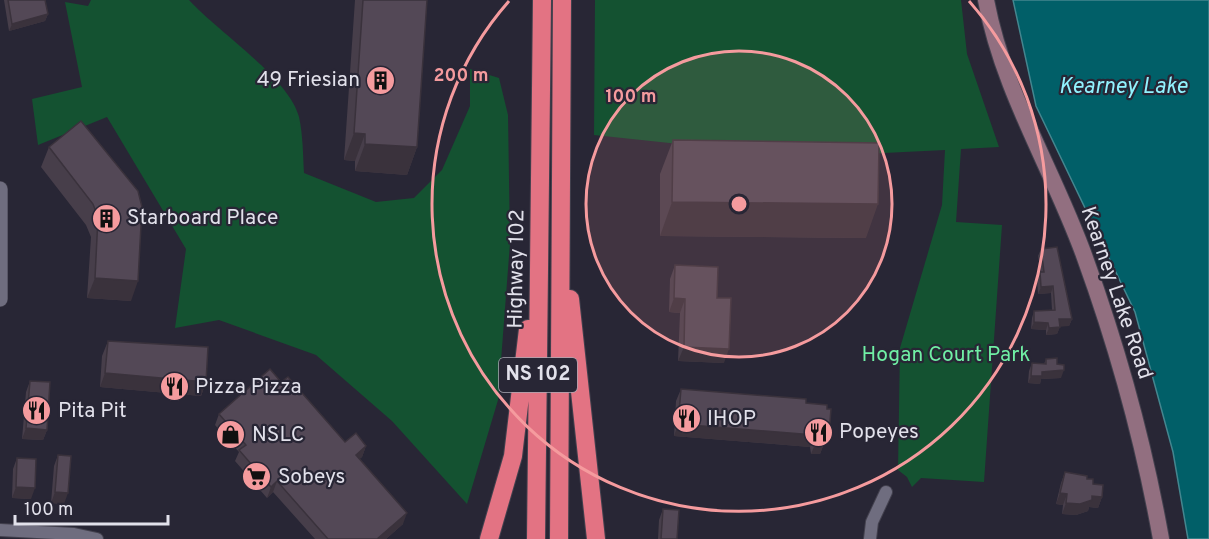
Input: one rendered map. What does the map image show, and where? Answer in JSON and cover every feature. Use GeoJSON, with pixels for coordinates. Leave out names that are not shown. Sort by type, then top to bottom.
{"type":"FeatureCollection","features":[{"type":"Feature","properties":{"kind":"highway","name":"Highway 102"},"geometry":{"type":"LineString","coordinates":[[536,539],[542,0]]}},
{"type":"Feature","properties":{"kind":"highway","name":"Highway 102"},"geometry":{"type":"LineString","coordinates":[[559,539],[562,0]]}},
{"type":"Feature","properties":{"kind":"highway"},"geometry":{"type":"LineString","coordinates":[[489,539],[502,501],[513,456],[540,211]]}},
{"type":"Feature","properties":{"kind":"highway"},"geometry":{"type":"LineString","coordinates":[[561,212],[596,539]]}},
{"type":"Feature","properties":{"kind":"main road","name":"Kearney Lake Road"},"geometry":{"type":"LineString","coordinates":[[986,0],[1002,64],[1085,257],[1145,456],[1161,539]]}},
{"type":"Feature","properties":{"kind":"street"},"geometry":{"type":"LineString","coordinates":[[0,189],[0,298]]}},
{"type":"Feature","properties":{"kind":"street"},"geometry":{"type":"LineString","coordinates":[[870,539],[872,522],[886,492]]}},
{"type":"Feature","properties":{"kind":"street"},"geometry":{"type":"LineString","coordinates":[[0,530],[74,534],[98,539]]}},
{"type":"Feature","properties":{"kind":"green space"},"geometry":{"type":"Polygon","coordinates":[[[91,0],[189,0],[267,71],[293,102],[299,117],[304,173],[376,202],[414,198],[442,170],[470,106],[470,69],[499,78],[508,115],[510,243],[498,400],[467,504],[392,421],[316,355],[219,320],[175,328],[186,249],[107,117],[38,145],[32,99],[82,87],[65,2],[88,6],[91,0]]]}},
{"type":"Feature","properties":{"kind":"green space","name":"Hogan Court Park"},"geometry":{"type":"Polygon","coordinates":[[[595,0],[961,0],[967,54],[999,147],[961,149],[956,222],[1002,225],[984,482],[921,478],[912,487],[907,477],[898,470],[900,348],[942,205],[945,150],[802,157],[594,135],[595,0]]]}},
{"type":"Feature","properties":{"kind":"water","name":"Kearney Lake"},"geometry":{"type":"Polygon","coordinates":[[[1013,0],[1209,0],[1209,539],[1188,539],[1173,452],[1135,312],[1036,106],[1013,0]]]}},
{"type":"Feature","properties":{"kind":"building"},"geometry":{"type":"Polygon","coordinates":[[[8,0],[45,0],[48,14],[12,24],[8,0]]]}},
{"type":"Feature","properties":{"kind":"building","name":"49 Friesian"},"geometry":{"type":"Polygon","coordinates":[[[363,0],[427,0],[417,147],[365,144],[365,134],[354,133],[363,0]]]}},
{"type":"Feature","properties":{"kind":"building","name":"Starboard Place"},"geometry":{"type":"Polygon","coordinates":[[[81,121],[138,191],[142,207],[138,281],[95,278],[98,217],[93,204],[49,147],[81,121]]]}},
{"type":"Feature","properties":{"kind":"building"},"geometry":{"type":"Polygon","coordinates":[[[673,140],[879,143],[878,204],[672,202],[673,140]]]}},
{"type":"Feature","properties":{"kind":"building"},"geometry":{"type":"Polygon","coordinates":[[[1057,247],[1072,319],[1059,319],[1060,327],[1049,328],[1048,323],[1034,322],[1034,311],[1055,310],[1053,286],[1041,287],[1040,272],[1044,272],[1041,249],[1057,247]]]}},
{"type":"Feature","properties":{"kind":"building"},"geometry":{"type":"Polygon","coordinates":[[[675,265],[718,267],[717,298],[731,298],[729,349],[684,347],[685,299],[674,298],[675,265]]]}},
{"type":"Feature","properties":{"kind":"building"},"geometry":{"type":"Polygon","coordinates":[[[108,341],[208,347],[206,382],[105,373],[108,341]]]}},
{"type":"Feature","properties":{"kind":"building"},"geometry":{"type":"Polygon","coordinates":[[[1057,358],[1057,364],[1064,365],[1064,370],[1042,372],[1042,376],[1031,376],[1032,363],[1046,364],[1046,359],[1057,358]]]}},
{"type":"Feature","properties":{"kind":"building"},"geometry":{"type":"Polygon","coordinates":[[[270,369],[281,382],[288,377],[345,442],[356,433],[366,446],[356,455],[407,513],[377,539],[328,539],[277,481],[271,487],[239,450],[246,445],[219,414],[270,369]]]}},
{"type":"Feature","properties":{"kind":"building"},"geometry":{"type":"Polygon","coordinates":[[[30,381],[50,382],[47,430],[26,428],[30,381]]]}},
{"type":"Feature","properties":{"kind":"building"},"geometry":{"type":"Polygon","coordinates":[[[681,389],[806,399],[806,403],[827,405],[827,409],[831,409],[829,434],[827,433],[824,442],[816,442],[814,435],[678,424],[681,389]]]}},
{"type":"Feature","properties":{"kind":"building"},"geometry":{"type":"Polygon","coordinates":[[[58,455],[71,456],[68,493],[55,492],[58,455]]]}},
{"type":"Feature","properties":{"kind":"building"},"geometry":{"type":"Polygon","coordinates":[[[17,458],[36,459],[35,488],[16,487],[17,458]]]}},
{"type":"Feature","properties":{"kind":"building"},"geometry":{"type":"Polygon","coordinates":[[[1065,472],[1087,476],[1087,479],[1093,479],[1093,484],[1103,485],[1102,497],[1092,496],[1092,500],[1080,504],[1066,503],[1067,494],[1060,493],[1065,472]]]}},
{"type":"Feature","properties":{"kind":"building"},"geometry":{"type":"Polygon","coordinates":[[[663,509],[679,510],[677,539],[661,539],[663,509]]]}},
{"type":"Feature","properties":{"kind":"place","name":"49 Friesian"},"geometry":{"type":"Point","coordinates":[381,80]}},
{"type":"Feature","properties":{"kind":"place","name":"Starboard Place"},"geometry":{"type":"Point","coordinates":[106,218]}},
{"type":"Feature","properties":{"kind":"place","name":"Pizza Pizza"},"geometry":{"type":"Point","coordinates":[174,387]}},
{"type":"Feature","properties":{"kind":"place","name":"Pita Pit"},"geometry":{"type":"Point","coordinates":[37,411]}},
{"type":"Feature","properties":{"kind":"place","name":"IHOP"},"geometry":{"type":"Point","coordinates":[686,419]}},
{"type":"Feature","properties":{"kind":"place","name":"Popeyes"},"geometry":{"type":"Point","coordinates":[818,432]}},
{"type":"Feature","properties":{"kind":"place","name":"NSLC"},"geometry":{"type":"Point","coordinates":[231,435]}},
{"type":"Feature","properties":{"kind":"place","name":"Sobeys"},"geometry":{"type":"Point","coordinates":[257,477]}}]}
